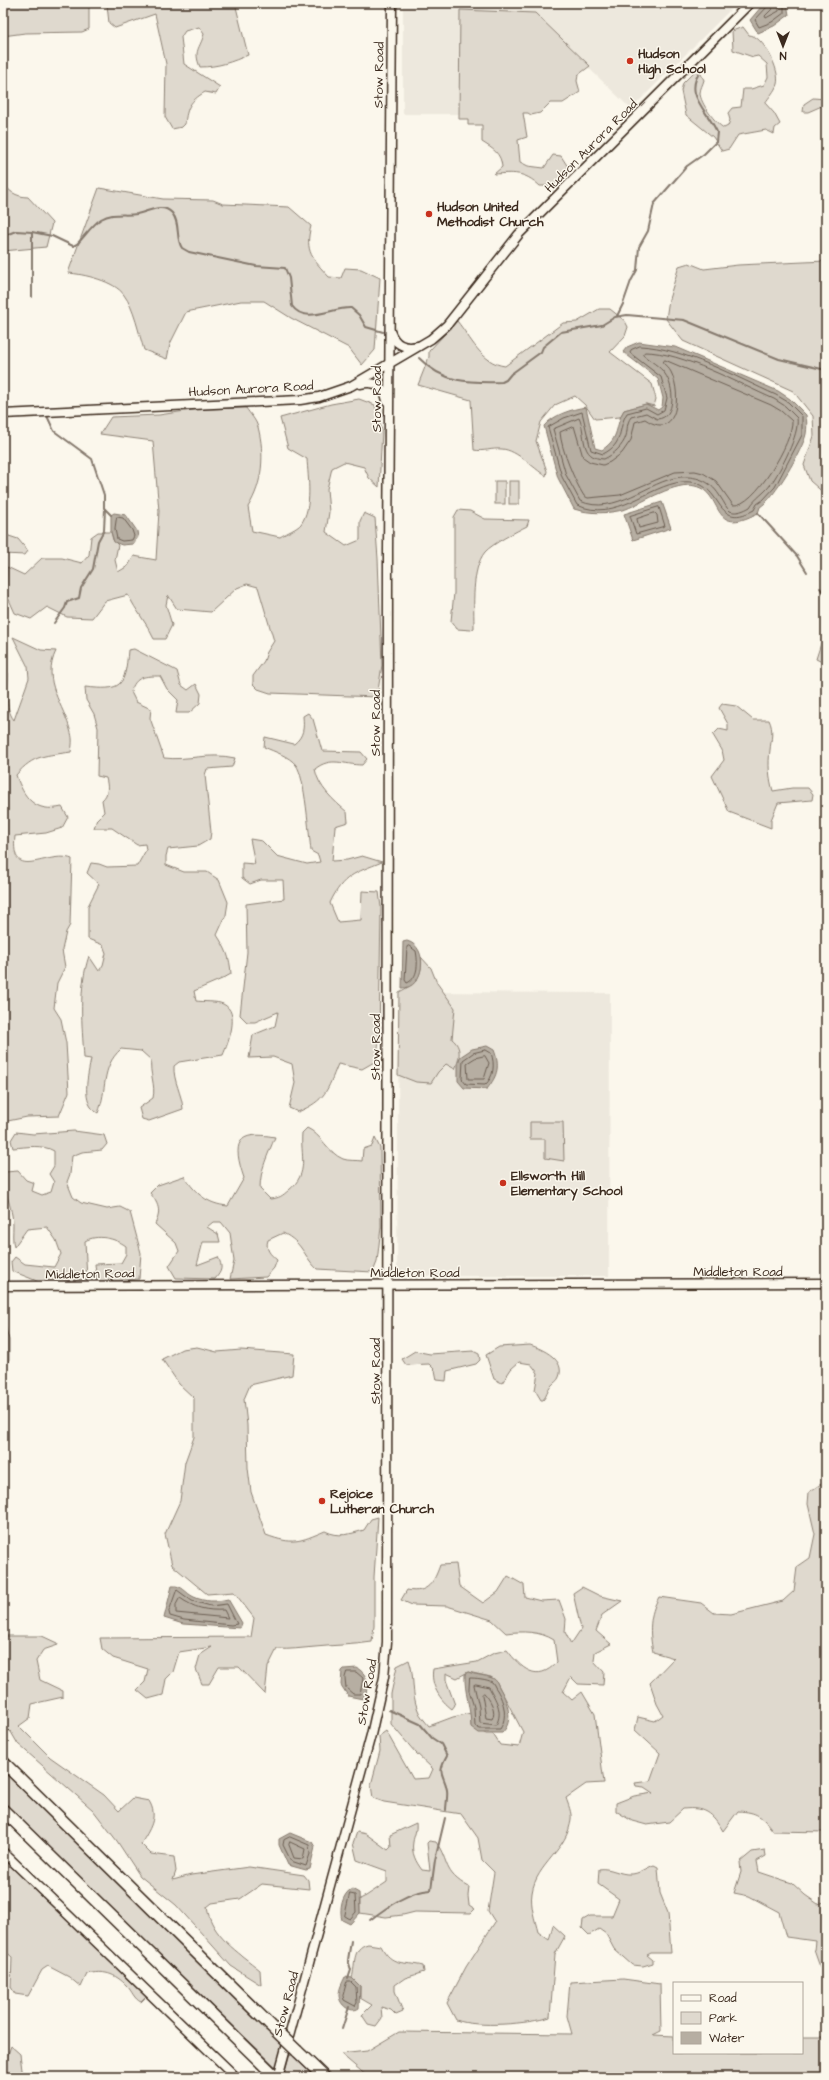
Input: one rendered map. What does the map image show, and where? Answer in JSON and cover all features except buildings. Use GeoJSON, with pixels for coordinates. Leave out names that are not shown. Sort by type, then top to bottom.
{"type":"FeatureCollection","features":[{"type":"Feature","properties":{"kind":"highway"},"geometry":{"type":"LineString","coordinates":[[3,1762],[324,2077]]}},
{"type":"Feature","properties":{"kind":"highway"},"geometry":{"type":"LineString","coordinates":[[3,1810],[277,2077]]}},
{"type":"Feature","properties":{"kind":"street","name":"Stow Road"},"geometry":{"type":"LineString","coordinates":[[277,2077],[291,2031],[369,1742],[384,1677],[388,1612],[389,329],[392,3]]}},
{"type":"Feature","properties":{"kind":"street","name":"Hudson Aurora Road"},"geometry":{"type":"LineString","coordinates":[[3,414],[300,400],[332,394],[351,386],[390,365],[423,345],[447,325],[519,234],[750,3]]}},
{"type":"Feature","properties":{"kind":"street"},"geometry":{"type":"LineString","coordinates":[[389,329],[392,337],[400,346],[409,348],[423,345]]}},
{"type":"Feature","properties":{"kind":"street"},"geometry":{"type":"LineString","coordinates":[[351,386],[370,382],[381,386],[386,396],[389,412]]}},
{"type":"Feature","properties":{"kind":"street","name":"Middleton Road"},"geometry":{"type":"LineString","coordinates":[[3,1286],[826,1283]]}},
{"type":"Feature","properties":{"kind":"street"},"geometry":{"type":"LineString","coordinates":[[3,1852],[236,2077]]}},
{"type":"Feature","properties":{"kind":"shaded area","name":"Hudson High School"},"geometry":{"type":"Polygon","coordinates":[[[403,3],[737,3],[631,109],[532,13],[460,12],[459,114],[403,114],[403,3]]]}},
{"type":"Feature","properties":{"kind":"shaded area","name":"Ellsworth Hill Elementary School"},"geometry":{"type":"Polygon","coordinates":[[[399,992],[610,993],[609,1276],[397,1276],[399,992]]]}},
{"type":"Feature","properties":{"kind":"green space"},"geometry":{"type":"Polygon","coordinates":[[[3,3],[89,3],[89,29],[82,32],[25,33],[3,36],[3,3]]]}},
{"type":"Feature","properties":{"kind":"green space"},"geometry":{"type":"Polygon","coordinates":[[[110,3],[125,3],[137,7],[141,3],[235,3],[248,55],[225,64],[200,67],[197,53],[204,34],[199,27],[185,31],[181,37],[184,64],[220,87],[216,94],[205,92],[196,98],[188,109],[185,124],[182,127],[172,129],[165,117],[166,64],[155,14],[115,28],[109,23],[107,5],[110,3]]]}},
{"type":"Feature","properties":{"kind":"green space"},"geometry":{"type":"Polygon","coordinates":[[[460,10],[535,13],[590,66],[578,75],[577,81],[580,92],[563,103],[550,103],[540,113],[531,115],[528,113],[523,113],[527,137],[518,140],[520,162],[528,166],[544,168],[553,155],[561,156],[568,167],[553,186],[540,186],[523,175],[507,173],[494,174],[502,167],[501,162],[496,152],[482,142],[482,125],[468,125],[468,119],[459,119],[460,10]]]}},
{"type":"Feature","properties":{"kind":"green space"},"geometry":{"type":"Polygon","coordinates":[[[743,27],[749,35],[760,41],[774,63],[778,78],[777,84],[765,103],[774,113],[780,124],[775,128],[774,134],[766,130],[738,135],[729,149],[722,151],[713,137],[686,115],[681,91],[683,83],[698,68],[704,80],[700,90],[703,102],[709,113],[721,126],[724,128],[728,126],[730,120],[728,113],[732,108],[741,107],[743,89],[751,89],[764,85],[768,77],[767,64],[758,56],[753,57],[733,50],[732,31],[743,27]]]}},
{"type":"Feature","properties":{"kind":"green space"},"geometry":{"type":"Polygon","coordinates":[[[813,98],[826,99],[826,108],[824,105],[808,112],[803,112],[804,104],[813,98]]]}},
{"type":"Feature","properties":{"kind":"green space"},"geometry":{"type":"Polygon","coordinates":[[[3,180],[4,184],[12,193],[28,197],[52,223],[46,247],[3,251],[3,180]]]}},
{"type":"Feature","properties":{"kind":"green space"},"geometry":{"type":"Polygon","coordinates":[[[99,188],[163,199],[213,200],[223,204],[289,207],[311,226],[309,235],[309,249],[314,260],[329,277],[341,278],[345,268],[361,269],[380,278],[375,350],[362,365],[349,348],[291,318],[264,301],[241,301],[186,312],[170,344],[167,359],[144,350],[131,307],[128,300],[120,290],[98,279],[68,273],[99,188]]]}},
{"type":"Feature","properties":{"kind":"green space"},"geometry":{"type":"Polygon","coordinates":[[[826,261],[826,495],[810,481],[804,465],[814,436],[813,416],[793,391],[683,341],[666,319],[669,299],[679,266],[689,263],[704,269],[738,265],[826,261]]]}},
{"type":"Feature","properties":{"kind":"green space"},"geometry":{"type":"Polygon","coordinates":[[[599,309],[610,309],[625,321],[628,327],[625,336],[610,352],[652,384],[656,399],[654,406],[646,404],[624,410],[620,417],[595,419],[585,405],[575,396],[555,405],[541,422],[536,441],[547,471],[546,476],[519,456],[508,450],[474,450],[471,400],[418,385],[429,357],[429,351],[457,321],[483,355],[497,364],[505,366],[563,323],[577,322],[599,309]]]}},
{"type":"Feature","properties":{"kind":"green space"},"geometry":{"type":"Polygon","coordinates":[[[359,399],[375,405],[382,431],[379,487],[369,478],[364,467],[344,462],[332,468],[327,489],[329,512],[326,532],[346,546],[360,540],[360,521],[364,513],[375,518],[382,665],[377,697],[270,693],[258,689],[253,684],[253,676],[264,661],[267,652],[274,641],[258,587],[247,584],[237,588],[211,612],[177,609],[168,595],[166,605],[172,625],[165,639],[154,639],[128,595],[105,601],[92,618],[67,617],[47,607],[31,619],[15,613],[6,593],[7,567],[24,575],[42,558],[62,558],[82,563],[89,555],[91,537],[98,532],[111,532],[113,540],[118,545],[115,560],[118,572],[128,566],[134,556],[156,560],[159,511],[153,441],[100,434],[111,417],[159,415],[199,409],[246,408],[257,424],[262,448],[260,478],[248,507],[252,531],[280,537],[299,526],[305,517],[309,483],[307,459],[288,448],[280,418],[331,404],[359,399]]]}},
{"type":"Feature","properties":{"kind":"green space"},"geometry":{"type":"Polygon","coordinates":[[[495,481],[505,481],[505,504],[495,504],[495,481]]]}},
{"type":"Feature","properties":{"kind":"green space"},"geometry":{"type":"Polygon","coordinates":[[[509,481],[519,481],[519,504],[509,504],[509,481]]]}},
{"type":"Feature","properties":{"kind":"green space"},"geometry":{"type":"Polygon","coordinates":[[[458,510],[470,511],[485,519],[529,520],[527,526],[493,545],[485,552],[481,559],[475,578],[474,628],[471,630],[457,629],[451,621],[454,593],[454,517],[458,510]]]}},
{"type":"Feature","properties":{"kind":"green space"},"geometry":{"type":"Polygon","coordinates":[[[3,534],[18,539],[28,551],[25,555],[3,554],[3,534]]]}},
{"type":"Feature","properties":{"kind":"green space"},"geometry":{"type":"Polygon","coordinates":[[[826,628],[826,664],[816,659],[826,628]]]}},
{"type":"Feature","properties":{"kind":"green space"},"geometry":{"type":"Polygon","coordinates":[[[13,637],[41,650],[56,651],[52,662],[52,683],[68,722],[72,738],[71,752],[41,757],[29,763],[16,775],[23,791],[32,802],[45,808],[62,807],[68,817],[62,828],[46,833],[15,836],[15,851],[18,859],[24,862],[62,857],[72,859],[70,925],[66,932],[62,950],[65,967],[57,983],[54,1008],[61,1019],[66,1043],[69,1092],[59,1116],[27,1117],[3,1122],[3,667],[8,673],[8,704],[14,720],[29,678],[28,667],[13,637]]]}},
{"type":"Feature","properties":{"kind":"green space"},"geometry":{"type":"Polygon","coordinates":[[[134,649],[177,671],[181,685],[188,690],[196,684],[201,694],[200,703],[189,713],[176,713],[178,700],[167,689],[160,676],[141,678],[135,683],[131,692],[136,702],[151,709],[150,718],[164,758],[173,759],[225,756],[235,758],[232,767],[207,769],[205,775],[211,832],[210,839],[198,846],[168,849],[166,856],[166,865],[184,872],[207,872],[219,880],[228,902],[226,915],[217,935],[227,953],[231,974],[194,991],[196,1001],[220,1003],[228,1008],[231,1014],[232,1028],[223,1055],[179,1062],[174,1066],[175,1077],[183,1109],[149,1121],[142,1119],[139,1108],[153,1098],[154,1088],[151,1060],[141,1051],[121,1049],[114,1056],[107,1071],[98,1113],[92,1109],[87,1096],[87,1081],[91,1059],[84,1058],[82,1019],[83,981],[89,956],[99,971],[103,965],[106,953],[103,945],[88,939],[88,906],[99,884],[87,873],[91,863],[107,867],[137,866],[146,850],[145,844],[137,845],[112,828],[94,828],[97,819],[104,812],[102,800],[107,793],[107,787],[106,778],[97,776],[98,728],[94,714],[86,700],[85,687],[107,688],[114,687],[119,684],[123,679],[125,672],[128,650],[134,649]]]}},
{"type":"Feature","properties":{"kind":"green space"},"geometry":{"type":"Polygon","coordinates":[[[722,704],[736,706],[753,720],[769,720],[772,731],[769,771],[773,791],[792,788],[808,788],[813,794],[812,800],[778,803],[771,820],[771,828],[729,812],[712,776],[724,760],[722,750],[713,735],[719,729],[728,731],[728,724],[719,708],[722,704]]]}},
{"type":"Feature","properties":{"kind":"green space"},"geometry":{"type":"Polygon","coordinates":[[[308,713],[313,719],[322,751],[361,752],[367,759],[362,765],[332,762],[321,765],[315,769],[319,782],[323,788],[347,812],[348,822],[335,826],[332,861],[347,860],[362,856],[382,862],[351,876],[340,886],[330,903],[338,922],[361,920],[362,891],[379,892],[381,907],[379,1041],[376,1061],[362,1069],[338,1064],[328,1088],[320,1099],[298,1112],[289,1108],[295,1083],[292,1064],[273,1057],[249,1058],[253,1035],[275,1026],[278,1012],[255,1022],[247,1022],[240,1015],[247,952],[246,904],[284,899],[283,880],[261,880],[250,884],[242,878],[242,863],[255,864],[250,839],[262,841],[277,856],[307,864],[320,862],[318,855],[311,851],[304,793],[299,771],[290,759],[264,747],[265,737],[294,744],[302,735],[303,716],[308,713]]]}},
{"type":"Feature","properties":{"kind":"green space"},"geometry":{"type":"Polygon","coordinates":[[[421,957],[431,968],[437,983],[455,1008],[452,1039],[459,1049],[458,1061],[455,1069],[446,1064],[438,1072],[431,1083],[416,1082],[398,1075],[399,992],[410,986],[417,979],[421,969],[421,957]]]}},
{"type":"Feature","properties":{"kind":"green space"},"geometry":{"type":"Polygon","coordinates":[[[530,1122],[563,1122],[564,1161],[545,1158],[545,1139],[530,1139],[530,1122]]]}},
{"type":"Feature","properties":{"kind":"green space"},"geometry":{"type":"Polygon","coordinates":[[[307,1128],[333,1152],[345,1160],[362,1161],[363,1149],[372,1146],[375,1138],[380,1148],[381,1227],[377,1262],[373,1272],[317,1269],[299,1245],[283,1233],[268,1240],[267,1246],[269,1251],[277,1260],[274,1268],[266,1277],[230,1279],[234,1261],[230,1233],[221,1222],[213,1222],[207,1227],[218,1234],[220,1242],[203,1242],[197,1265],[218,1257],[221,1264],[219,1274],[215,1279],[176,1278],[169,1266],[179,1251],[176,1243],[155,1224],[159,1211],[155,1200],[150,1193],[158,1185],[184,1176],[193,1188],[203,1197],[214,1203],[228,1206],[244,1178],[238,1156],[240,1142],[245,1138],[262,1135],[275,1137],[263,1169],[260,1189],[270,1199],[279,1197],[296,1184],[300,1177],[303,1163],[302,1133],[307,1128]]]}},
{"type":"Feature","properties":{"kind":"green space"},"geometry":{"type":"Polygon","coordinates":[[[74,1131],[104,1135],[107,1144],[102,1150],[82,1152],[72,1156],[70,1174],[67,1182],[73,1197],[81,1203],[107,1209],[120,1207],[130,1212],[141,1253],[139,1279],[97,1282],[95,1264],[121,1263],[126,1254],[126,1246],[122,1243],[100,1237],[85,1241],[87,1279],[42,1283],[12,1271],[11,1262],[15,1257],[25,1264],[54,1267],[61,1254],[56,1240],[47,1227],[27,1229],[14,1247],[13,1218],[6,1192],[4,1179],[5,1172],[18,1171],[26,1180],[34,1183],[32,1191],[42,1195],[51,1192],[54,1182],[49,1174],[54,1166],[54,1151],[44,1147],[13,1148],[11,1140],[16,1132],[33,1134],[74,1131]]]}},
{"type":"Feature","properties":{"kind":"green space"},"geometry":{"type":"Polygon","coordinates":[[[3,1317],[9,1340],[9,1361],[3,1365],[3,1317]]]}},
{"type":"Feature","properties":{"kind":"green space"},"geometry":{"type":"Polygon","coordinates":[[[530,1345],[547,1352],[559,1365],[560,1371],[557,1381],[551,1386],[543,1400],[541,1400],[535,1390],[538,1373],[531,1364],[519,1362],[511,1369],[502,1383],[494,1379],[486,1355],[499,1347],[530,1345]]]}},
{"type":"Feature","properties":{"kind":"green space"},"geometry":{"type":"Polygon","coordinates":[[[197,1347],[217,1352],[241,1350],[294,1354],[292,1375],[250,1385],[244,1399],[251,1492],[266,1535],[283,1540],[302,1540],[325,1531],[340,1535],[354,1533],[364,1530],[371,1519],[378,1517],[374,1577],[374,1626],[372,1642],[296,1649],[277,1649],[268,1667],[265,1694],[239,1667],[219,1667],[209,1684],[202,1684],[196,1669],[200,1655],[212,1647],[179,1652],[173,1672],[166,1679],[163,1695],[148,1699],[137,1690],[145,1682],[148,1669],[113,1658],[102,1649],[100,1638],[251,1637],[254,1618],[234,1592],[207,1594],[172,1565],[165,1534],[180,1501],[185,1462],[194,1437],[194,1398],[179,1384],[162,1359],[182,1349],[197,1347]]]}},
{"type":"Feature","properties":{"kind":"green space"},"geometry":{"type":"Polygon","coordinates":[[[415,1351],[430,1354],[473,1351],[479,1354],[480,1360],[476,1364],[447,1371],[446,1381],[437,1380],[435,1370],[429,1364],[406,1365],[402,1359],[415,1351]]]}},
{"type":"Feature","properties":{"kind":"green space"},"geometry":{"type":"Polygon","coordinates":[[[821,1484],[826,1487],[826,1832],[773,1831],[762,1818],[755,1814],[738,1811],[723,1831],[711,1815],[697,1809],[683,1809],[669,1822],[647,1825],[632,1821],[616,1811],[616,1803],[634,1796],[653,1793],[644,1787],[636,1786],[635,1783],[650,1781],[660,1753],[635,1730],[638,1717],[655,1721],[663,1715],[657,1704],[650,1683],[674,1658],[653,1652],[651,1624],[653,1610],[659,1597],[701,1603],[714,1613],[731,1614],[783,1601],[794,1591],[797,1567],[810,1558],[815,1534],[808,1504],[809,1492],[821,1484]]]}},
{"type":"Feature","properties":{"kind":"green space"},"geometry":{"type":"Polygon","coordinates":[[[456,1564],[459,1586],[483,1603],[498,1592],[508,1576],[524,1585],[525,1597],[541,1601],[559,1600],[566,1619],[565,1632],[571,1644],[581,1629],[573,1593],[582,1587],[600,1596],[622,1601],[602,1615],[596,1631],[611,1644],[595,1652],[594,1661],[604,1672],[603,1685],[578,1684],[571,1677],[563,1692],[572,1700],[582,1692],[595,1714],[604,1783],[586,1784],[566,1798],[570,1808],[571,1817],[569,1830],[564,1840],[539,1874],[535,1883],[532,1893],[532,1903],[538,1932],[549,1940],[553,1925],[565,1936],[555,1954],[550,2017],[529,2022],[477,2024],[456,2020],[447,2003],[466,1967],[495,1922],[488,1911],[494,1872],[482,1860],[478,1838],[461,1814],[384,1802],[373,1798],[371,1785],[380,1751],[379,1736],[386,1731],[413,1779],[429,1778],[433,1769],[415,1752],[391,1724],[391,1694],[397,1666],[409,1660],[416,1704],[420,1714],[429,1726],[453,1717],[471,1713],[471,1726],[486,1734],[493,1734],[500,1745],[519,1747],[523,1732],[496,1681],[491,1677],[468,1672],[457,1678],[446,1673],[446,1680],[455,1705],[452,1709],[437,1692],[433,1681],[433,1669],[477,1662],[494,1653],[507,1650],[524,1668],[536,1673],[550,1669],[557,1662],[554,1640],[549,1637],[531,1632],[506,1633],[492,1620],[447,1606],[412,1605],[401,1600],[407,1590],[420,1590],[429,1585],[435,1577],[440,1565],[456,1564]]]}},
{"type":"Feature","properties":{"kind":"green space"},"geometry":{"type":"Polygon","coordinates":[[[3,1636],[42,1636],[57,1643],[58,1645],[43,1650],[36,1661],[40,1680],[63,1691],[63,1697],[32,1704],[30,1718],[19,1726],[50,1757],[104,1795],[119,1811],[133,1798],[149,1801],[152,1807],[153,1818],[150,1828],[141,1844],[151,1854],[174,1857],[176,1871],[173,1880],[191,1875],[249,1867],[304,1875],[308,1880],[309,1889],[262,1884],[240,1899],[212,1903],[207,1907],[214,1927],[220,1935],[235,1950],[260,1970],[261,1985],[231,1966],[176,1905],[140,1876],[117,1841],[93,1810],[18,1744],[11,1732],[3,1726],[3,1636]]]}},
{"type":"Feature","properties":{"kind":"green space"},"geometry":{"type":"Polygon","coordinates":[[[3,1770],[283,2045],[277,2068],[3,1803],[3,1770]]]}},
{"type":"Feature","properties":{"kind":"green space"},"geometry":{"type":"Polygon","coordinates":[[[416,1823],[413,1850],[414,1857],[422,1870],[430,1871],[427,1843],[429,1841],[436,1842],[450,1871],[460,1882],[469,1887],[469,1905],[475,1909],[471,1913],[415,1912],[386,1917],[360,1913],[360,1899],[387,1882],[387,1871],[357,1860],[353,1843],[357,1832],[366,1834],[388,1850],[391,1847],[390,1835],[416,1823]]]}},
{"type":"Feature","properties":{"kind":"green space"},"geometry":{"type":"Polygon","coordinates":[[[765,1850],[766,1856],[757,1861],[759,1872],[792,1883],[818,1904],[824,1902],[823,1876],[826,1867],[826,1964],[820,1967],[814,1950],[815,1941],[786,1937],[779,1912],[749,1896],[734,1893],[741,1872],[740,1862],[752,1852],[765,1850]]]}},
{"type":"Feature","properties":{"kind":"green space"},"geometry":{"type":"Polygon","coordinates":[[[3,1857],[146,1997],[141,2002],[129,1988],[113,1975],[98,1972],[87,1974],[81,1987],[69,1977],[48,1966],[42,1970],[28,1996],[15,1994],[11,1987],[12,1957],[3,1949],[3,1857]]]}},
{"type":"Feature","properties":{"kind":"green space"},"geometry":{"type":"Polygon","coordinates":[[[654,1865],[658,1867],[660,1893],[668,1913],[671,1953],[651,1953],[647,1955],[653,1960],[653,1963],[643,1966],[632,1965],[614,1949],[606,1934],[599,1929],[589,1935],[582,1928],[583,1920],[590,1916],[612,1916],[619,1899],[598,1884],[599,1869],[634,1874],[654,1865]]]}},
{"type":"Feature","properties":{"kind":"green space"},"geometry":{"type":"Polygon","coordinates":[[[368,1944],[381,1946],[389,1957],[399,1962],[423,1966],[424,1972],[405,1978],[395,1985],[395,1991],[403,2012],[396,2015],[391,2010],[381,2007],[382,2018],[376,2026],[368,2024],[362,2015],[372,2005],[360,1998],[360,1986],[352,1978],[357,1953],[359,1949],[368,1944]]]}},
{"type":"Feature","properties":{"kind":"green space"},"geometry":{"type":"Polygon","coordinates":[[[623,1979],[660,1984],[661,2031],[653,2035],[673,2036],[673,2054],[803,2054],[803,2037],[826,2037],[826,2077],[368,2077],[341,2054],[367,2051],[399,2032],[572,2034],[567,2016],[570,1982],[623,1979]]]}},
{"type":"Feature","properties":{"kind":"green space"},"geometry":{"type":"Polygon","coordinates":[[[11,2046],[20,2054],[22,2070],[25,2077],[3,2077],[3,2060],[6,2060],[11,2046]]]}},
{"type":"Feature","properties":{"kind":"green space"},"geometry":{"type":"Polygon","coordinates":[[[290,2053],[315,2077],[287,2077],[284,2074],[290,2053]]]}},
{"type":"Feature","properties":{"kind":"water"},"geometry":{"type":"Polygon","coordinates":[[[768,3],[787,3],[789,15],[774,26],[758,33],[750,20],[762,6],[768,3]]]}},
{"type":"Feature","properties":{"kind":"water"},"geometry":{"type":"Polygon","coordinates":[[[639,342],[675,347],[778,391],[790,399],[806,415],[806,434],[800,451],[780,484],[773,494],[760,507],[758,513],[742,520],[732,521],[724,518],[711,497],[704,490],[695,486],[687,485],[670,489],[620,511],[593,513],[574,509],[558,478],[544,426],[552,419],[563,413],[586,407],[595,448],[602,450],[612,441],[615,436],[624,410],[646,404],[658,410],[662,407],[663,398],[658,379],[623,352],[627,347],[639,342]]]}},
{"type":"Feature","properties":{"kind":"water"},"geometry":{"type":"Polygon","coordinates":[[[662,502],[671,528],[633,540],[624,514],[662,502]]]}},
{"type":"Feature","properties":{"kind":"water"},"geometry":{"type":"Polygon","coordinates":[[[114,513],[126,515],[137,531],[138,537],[133,544],[122,545],[114,542],[111,532],[111,515],[114,513]]]}},
{"type":"Feature","properties":{"kind":"water"},"geometry":{"type":"Polygon","coordinates":[[[407,941],[414,945],[419,951],[421,967],[415,982],[409,987],[402,988],[403,942],[407,941]]]}},
{"type":"Feature","properties":{"kind":"water"},"geometry":{"type":"Polygon","coordinates":[[[487,1046],[494,1050],[497,1061],[497,1070],[494,1079],[487,1089],[464,1088],[458,1081],[458,1064],[460,1057],[472,1049],[487,1046]]]}},
{"type":"Feature","properties":{"kind":"water"},"geometry":{"type":"Polygon","coordinates":[[[172,1586],[179,1587],[198,1599],[206,1601],[228,1599],[242,1623],[240,1628],[183,1624],[164,1618],[172,1586]]]}},
{"type":"Feature","properties":{"kind":"water"},"geometry":{"type":"Polygon","coordinates":[[[357,1668],[364,1674],[367,1682],[367,1690],[363,1699],[348,1696],[341,1685],[342,1671],[344,1669],[357,1668]]]}},
{"type":"Feature","properties":{"kind":"water"},"geometry":{"type":"Polygon","coordinates":[[[468,1672],[489,1677],[497,1682],[505,1698],[509,1716],[506,1728],[502,1733],[479,1733],[471,1727],[465,1681],[465,1674],[468,1672]]]}},
{"type":"Feature","properties":{"kind":"water"},"geometry":{"type":"Polygon","coordinates":[[[290,1833],[312,1842],[315,1847],[310,1869],[306,1870],[288,1865],[279,1845],[279,1839],[290,1833]]]}},
{"type":"Feature","properties":{"kind":"water"},"geometry":{"type":"Polygon","coordinates":[[[352,1889],[359,1893],[360,1913],[350,1924],[342,1920],[341,1912],[344,1898],[352,1889]]]}},
{"type":"Feature","properties":{"kind":"water"},"geometry":{"type":"Polygon","coordinates":[[[345,1977],[352,1978],[360,1986],[359,2008],[356,2010],[346,2008],[340,1999],[340,1990],[345,1977]]]}},
{"type":"Feature","properties":{"kind":"waterway"},"geometry":{"type":"LineString","coordinates":[[617,316],[637,270],[639,247],[648,231],[654,204],[687,166],[704,154],[716,142],[717,132],[697,99],[695,92],[694,85],[702,69]]}},
{"type":"Feature","properties":{"kind":"waterway"},"geometry":{"type":"LineString","coordinates":[[3,236],[16,231],[32,232],[52,236],[73,246],[77,244],[98,221],[105,217],[114,215],[132,215],[164,208],[175,217],[180,244],[182,248],[189,252],[256,266],[285,268],[289,278],[292,306],[298,312],[312,315],[344,308],[351,308],[359,315],[366,327],[383,332]]}},
{"type":"Feature","properties":{"kind":"waterway"},"geometry":{"type":"LineString","coordinates":[[32,232],[32,297]]}},
{"type":"Feature","properties":{"kind":"waterway"},"geometry":{"type":"LineString","coordinates":[[419,358],[437,372],[457,380],[502,382],[541,352],[543,347],[561,332],[602,325],[615,317],[627,315],[684,320],[779,359],[826,370]]}},
{"type":"Feature","properties":{"kind":"waterway"},"geometry":{"type":"LineString","coordinates":[[48,418],[54,431],[92,459],[104,495],[104,508],[111,515]]}},
{"type":"Feature","properties":{"kind":"waterway"},"geometry":{"type":"LineString","coordinates":[[54,623],[65,608],[67,602],[79,598],[81,588],[93,569],[98,541],[104,530],[105,509]]}},
{"type":"Feature","properties":{"kind":"waterway"},"geometry":{"type":"LineString","coordinates":[[758,513],[797,556],[807,572]]}},
{"type":"Feature","properties":{"kind":"waterway"},"geometry":{"type":"LineString","coordinates":[[820,588],[826,596]]}},
{"type":"Feature","properties":{"kind":"waterway"},"geometry":{"type":"LineString","coordinates":[[389,1710],[420,1724],[432,1738],[441,1744],[447,1756],[441,1771],[447,1790],[446,1810]]}},
{"type":"Feature","properties":{"kind":"waterway"},"geometry":{"type":"LineString","coordinates":[[370,1920],[399,1900],[415,1893],[431,1890],[435,1860],[445,1818]]}},
{"type":"Feature","properties":{"kind":"waterway"},"geometry":{"type":"LineString","coordinates":[[348,1979],[351,1970],[348,1960],[351,1941]]}},
{"type":"Feature","properties":{"kind":"waterway"},"geometry":{"type":"LineString","coordinates":[[342,2029],[349,2007]]}},
{"type":"Feature","properties":{"kind":"place","name":"Hudson High School"},"geometry":{"type":"Point","coordinates":[630,61]}},
{"type":"Feature","properties":{"kind":"place","name":"Hudson United Methodist Church"},"geometry":{"type":"Point","coordinates":[429,214]}},
{"type":"Feature","properties":{"kind":"place","name":"Ellsworth Hill Elementary School"},"geometry":{"type":"Point","coordinates":[503,1183]}},
{"type":"Feature","properties":{"kind":"place","name":"Rejoice Lutheran Church"},"geometry":{"type":"Point","coordinates":[322,1501]}}]}
